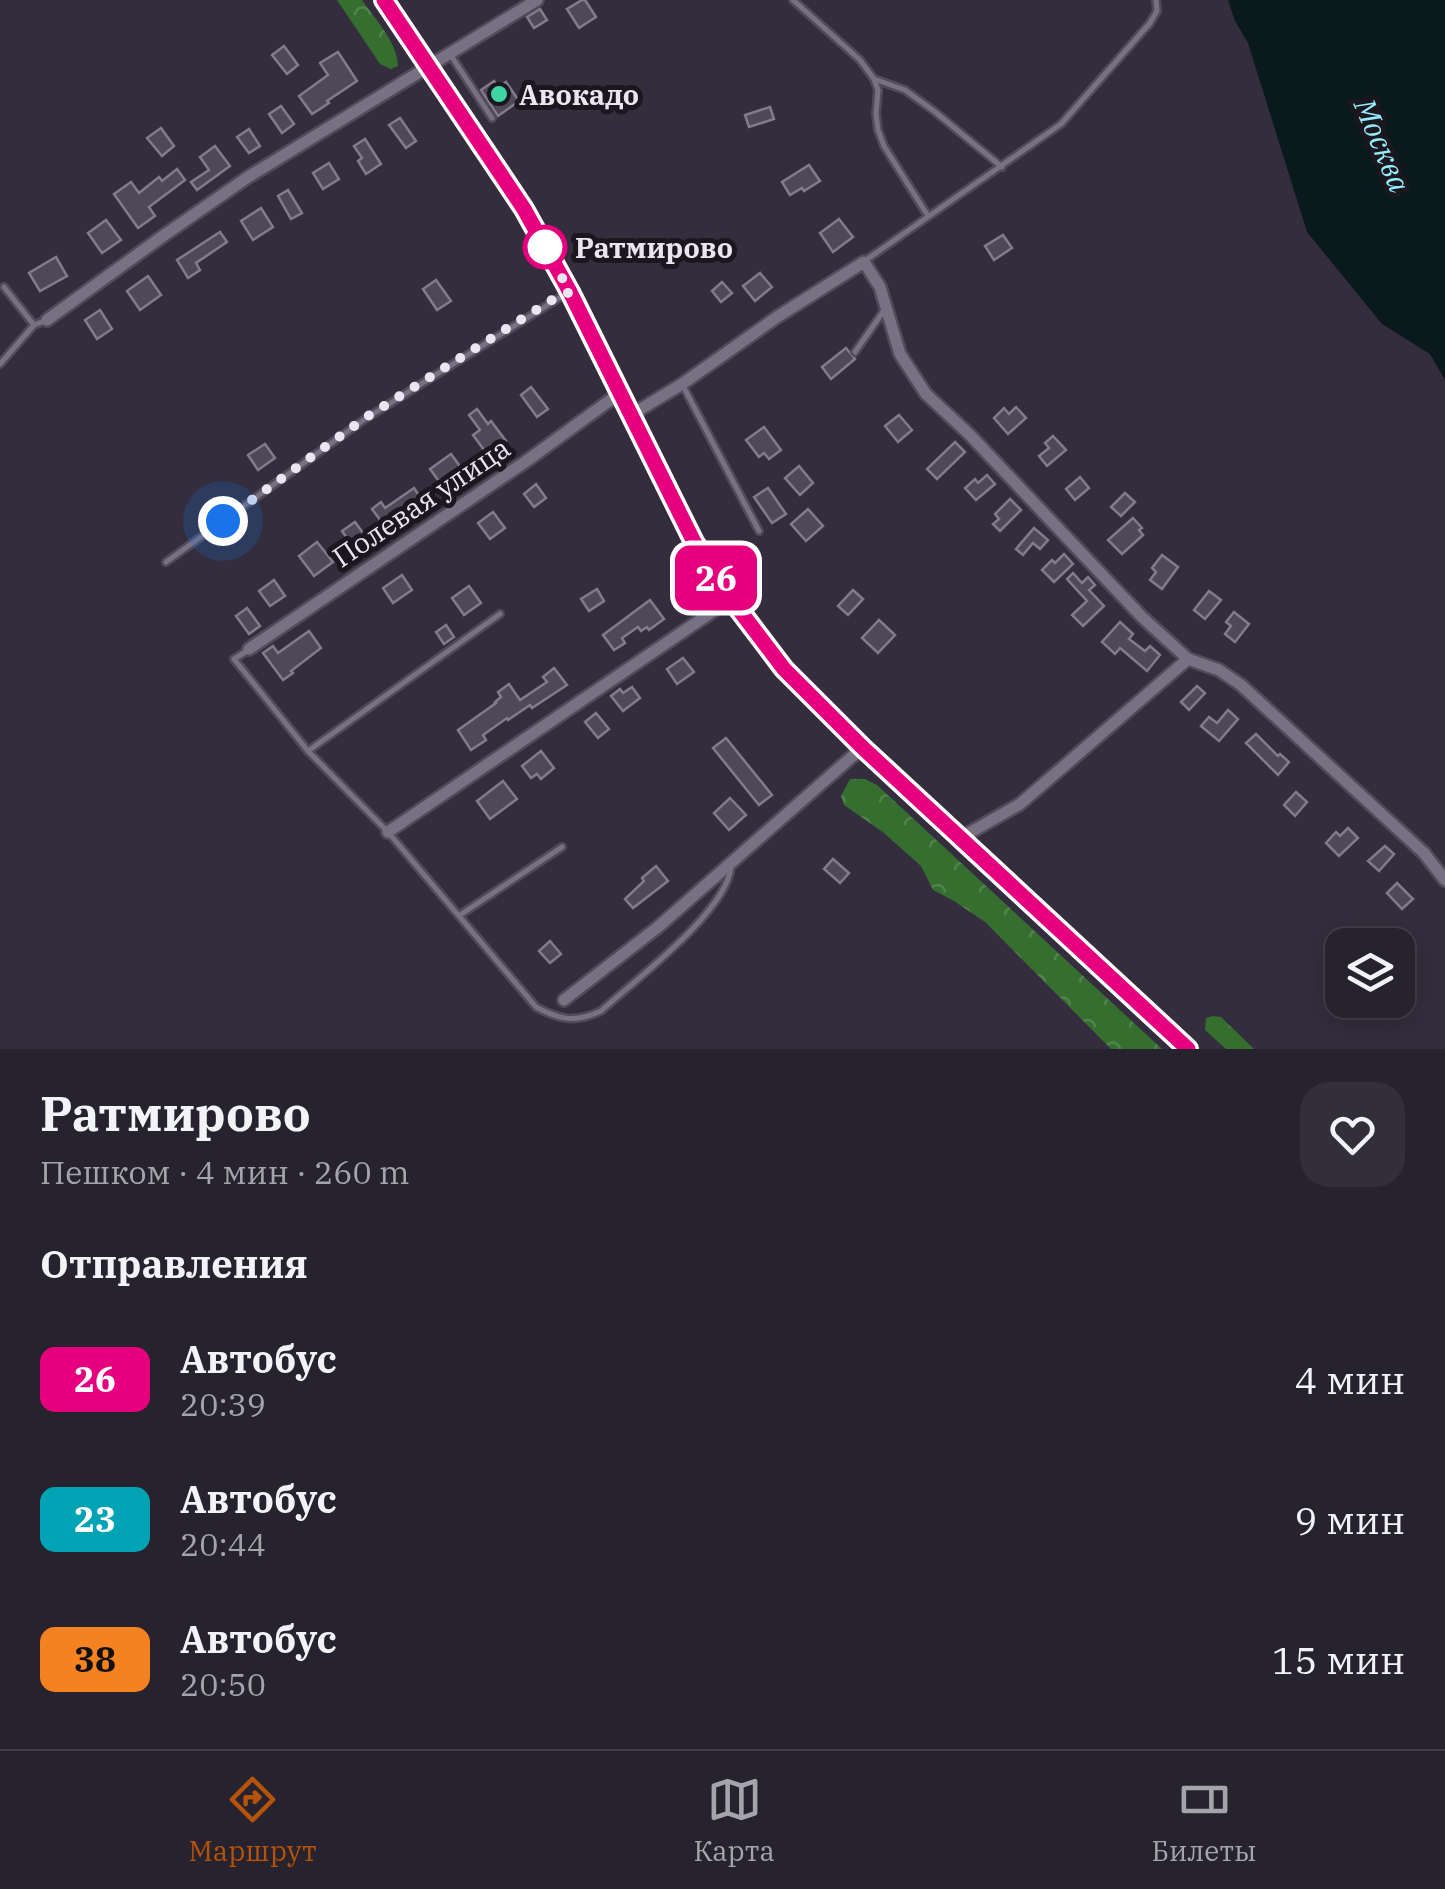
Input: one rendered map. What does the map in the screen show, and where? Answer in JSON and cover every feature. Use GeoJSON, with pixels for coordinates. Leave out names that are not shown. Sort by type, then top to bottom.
{"type":"FeatureCollection","features":[{"type":"Feature","properties":{"kind":"street"},"geometry":{"type":"LineString","coordinates":[[384,0],[524,209],[570,292],[694,542],[784,669],[863,748],[1188,1049]]}},
{"type":"Feature","properties":{"kind":"street"},"geometry":{"type":"LineString","coordinates":[[47,320],[248,177],[536,0]]}},
{"type":"Feature","properties":{"kind":"street"},"geometry":{"type":"LineString","coordinates":[[631,415],[864,262],[880,287],[900,354],[926,394],[1142,617],[1188,659],[1219,670],[1241,686],[1411,840],[1445,880]]}},
{"type":"Feature","properties":{"kind":"street","name":"Полевая улица"},"geometry":{"type":"LineString","coordinates":[[249,650],[620,393]]}},
{"type":"Feature","properties":{"kind":"street"},"geometry":{"type":"LineString","coordinates":[[388,832],[731,599]]}},
{"type":"Feature","properties":{"kind":"street"},"geometry":{"type":"LineString","coordinates":[[962,837],[1020,804],[1188,659]]}},
{"type":"Feature","properties":{"kind":"street"},"geometry":{"type":"LineString","coordinates":[[564,1000],[658,927],[863,748]]}},
{"type":"Feature","properties":{"kind":"lane"},"geometry":{"type":"LineString","coordinates":[[793,0],[860,60],[874,79],[878,90],[878,130],[884,146],[928,216]]}},
{"type":"Feature","properties":{"kind":"lane"},"geometry":{"type":"LineString","coordinates":[[864,262],[1061,124],[1150,23],[1157,11],[1156,0]]}},
{"type":"Feature","properties":{"kind":"lane"},"geometry":{"type":"LineString","coordinates":[[450,54],[492,118]]}},
{"type":"Feature","properties":{"kind":"lane"},"geometry":{"type":"LineString","coordinates":[[874,79],[905,90],[1002,167]]}},
{"type":"Feature","properties":{"kind":"lane"},"geometry":{"type":"LineString","coordinates":[[4,286],[34,325]]}},
{"type":"Feature","properties":{"kind":"lane"},"geometry":{"type":"LineString","coordinates":[[166,562],[365,418],[570,292]]}},
{"type":"Feature","properties":{"kind":"lane"},"geometry":{"type":"LineString","coordinates":[[855,352],[885,308]]}},
{"type":"Feature","properties":{"kind":"lane"},"geometry":{"type":"LineString","coordinates":[[0,364],[34,325],[47,320]]}},
{"type":"Feature","properties":{"kind":"lane"},"geometry":{"type":"LineString","coordinates":[[682,384],[759,532]]}},
{"type":"Feature","properties":{"kind":"lane"},"geometry":{"type":"LineString","coordinates":[[308,751],[500,614]]}},
{"type":"Feature","properties":{"kind":"lane"},"geometry":{"type":"LineString","coordinates":[[249,650],[234,658],[308,751],[388,832],[536,1007],[553,1016],[586,1018],[601,1011],[703,920],[728,885],[731,863]]}},
{"type":"Feature","properties":{"kind":"lane"},"geometry":{"type":"LineString","coordinates":[[459,916],[562,847]]}},
{"type":"Feature","properties":{"kind":"green space"},"geometry":{"type":"Polygon","coordinates":[[[337,0],[362,0],[390,40],[398,66],[391,69],[380,64],[337,0]]]}},
{"type":"Feature","properties":{"kind":"green space"},"geometry":{"type":"Polygon","coordinates":[[[850,779],[865,779],[877,785],[1162,1049],[1111,1049],[985,922],[933,890],[921,866],[844,805],[841,796],[850,779]]]}},
{"type":"Feature","properties":{"kind":"green space"},"geometry":{"type":"Polygon","coordinates":[[[1221,1017],[1254,1049],[1226,1049],[1205,1030],[1206,1018],[1221,1017]]]}},
{"type":"Feature","properties":{"kind":"water","name":"Москва"},"geometry":{"type":"Polygon","coordinates":[[[1228,0],[1445,0],[1445,380],[1430,354],[1382,324],[1307,232],[1248,43],[1228,0]]]}},
{"type":"Feature","properties":{"kind":"building"},"geometry":{"type":"Polygon","coordinates":[[[582,0],[596,17],[579,28],[567,9],[582,0]]]}},
{"type":"Feature","properties":{"kind":"building"},"geometry":{"type":"Polygon","coordinates":[[[540,9],[547,20],[534,28],[527,17],[540,9]]]}},
{"type":"Feature","properties":{"kind":"building"},"geometry":{"type":"Polygon","coordinates":[[[284,46],[298,65],[287,74],[272,55],[284,46]]]}},
{"type":"Feature","properties":{"kind":"building"},"geometry":{"type":"Polygon","coordinates":[[[338,52],[357,81],[312,114],[299,96],[328,75],[320,63],[338,52]]]}},
{"type":"Feature","properties":{"kind":"building"},"geometry":{"type":"Polygon","coordinates":[[[494,81],[498,87],[506,82],[519,101],[498,116],[481,90],[494,81]]]}},
{"type":"Feature","properties":{"kind":"building"},"geometry":{"type":"Polygon","coordinates":[[[281,106],[294,124],[282,133],[269,114],[281,106]]]}},
{"type":"Feature","properties":{"kind":"building"},"geometry":{"type":"Polygon","coordinates":[[[770,107],[774,119],[749,127],[745,115],[770,107]]]}},
{"type":"Feature","properties":{"kind":"building"},"geometry":{"type":"Polygon","coordinates":[[[400,118],[416,141],[406,148],[389,125],[400,118]]]}},
{"type":"Feature","properties":{"kind":"building"},"geometry":{"type":"Polygon","coordinates":[[[161,128],[174,146],[162,156],[147,138],[161,128]]]}},
{"type":"Feature","properties":{"kind":"building"},"geometry":{"type":"Polygon","coordinates":[[[249,129],[260,146],[249,153],[237,137],[249,129]]]}},
{"type":"Feature","properties":{"kind":"building"},"geometry":{"type":"Polygon","coordinates":[[[365,139],[381,164],[366,174],[354,146],[365,139]]]}},
{"type":"Feature","properties":{"kind":"building"},"geometry":{"type":"Polygon","coordinates":[[[215,146],[230,166],[197,190],[191,182],[209,170],[200,157],[215,146]]]}},
{"type":"Feature","properties":{"kind":"building"},"geometry":{"type":"Polygon","coordinates":[[[329,163],[339,179],[323,189],[313,173],[329,163]]]}},
{"type":"Feature","properties":{"kind":"building"},"geometry":{"type":"Polygon","coordinates":[[[809,165],[820,181],[790,195],[782,182],[809,165]]]}},
{"type":"Feature","properties":{"kind":"building"},"geometry":{"type":"Polygon","coordinates":[[[177,169],[185,180],[149,207],[155,216],[138,228],[114,194],[131,182],[139,193],[177,169]]]}},
{"type":"Feature","properties":{"kind":"building"},"geometry":{"type":"Polygon","coordinates":[[[288,190],[302,213],[291,219],[278,196],[288,190]]]}},
{"type":"Feature","properties":{"kind":"building"},"geometry":{"type":"Polygon","coordinates":[[[261,208],[273,227],[253,240],[241,221],[261,208]]]}},
{"type":"Feature","properties":{"kind":"building"},"geometry":{"type":"Polygon","coordinates":[[[839,219],[853,237],[833,252],[820,233],[839,219]]]}},
{"type":"Feature","properties":{"kind":"building"},"geometry":{"type":"Polygon","coordinates":[[[106,220],[121,240],[102,253],[88,233],[106,220]]]}},
{"type":"Feature","properties":{"kind":"building"},"geometry":{"type":"Polygon","coordinates":[[[220,232],[227,242],[196,263],[200,270],[188,278],[177,260],[220,232]]]}},
{"type":"Feature","properties":{"kind":"building"},"geometry":{"type":"Polygon","coordinates":[[[1003,235],[1012,248],[994,260],[985,246],[1003,235]]]}},
{"type":"Feature","properties":{"kind":"building"},"geometry":{"type":"Polygon","coordinates":[[[56,257],[67,276],[40,291],[29,273],[56,257]]]}},
{"type":"Feature","properties":{"kind":"building"},"geometry":{"type":"Polygon","coordinates":[[[760,273],[772,287],[755,301],[743,286],[760,273]]]}},
{"type":"Feature","properties":{"kind":"building"},"geometry":{"type":"Polygon","coordinates":[[[148,276],[161,295],[140,310],[127,291],[148,276]]]}},
{"type":"Feature","properties":{"kind":"building"},"geometry":{"type":"Polygon","coordinates":[[[436,280],[451,301],[437,310],[423,289],[436,280]]]}},
{"type":"Feature","properties":{"kind":"building"},"geometry":{"type":"Polygon","coordinates":[[[722,282],[732,293],[721,302],[712,291],[722,282]]]}},
{"type":"Feature","properties":{"kind":"building"},"geometry":{"type":"Polygon","coordinates":[[[100,310],[112,329],[97,339],[85,320],[100,310]]]}},
{"type":"Feature","properties":{"kind":"building"},"geometry":{"type":"Polygon","coordinates":[[[846,348],[855,359],[831,379],[822,367],[846,348]]]}},
{"type":"Feature","properties":{"kind":"building"},"geometry":{"type":"Polygon","coordinates":[[[531,387],[548,409],[537,417],[521,395],[531,387]]]}},
{"type":"Feature","properties":{"kind":"building"},"geometry":{"type":"Polygon","coordinates":[[[1016,407],[1026,418],[1008,434],[994,418],[1004,408],[1009,414],[1016,407]]]}},
{"type":"Feature","properties":{"kind":"building"},"geometry":{"type":"Polygon","coordinates":[[[477,409],[506,441],[487,454],[473,435],[480,430],[469,415],[477,409]]]}},
{"type":"Feature","properties":{"kind":"building"},"geometry":{"type":"Polygon","coordinates":[[[899,415],[912,430],[898,442],[885,426],[899,415]]]}},
{"type":"Feature","properties":{"kind":"building"},"geometry":{"type":"Polygon","coordinates":[[[764,427],[781,450],[769,459],[764,453],[759,457],[746,440],[764,427]]]}},
{"type":"Feature","properties":{"kind":"building"},"geometry":{"type":"Polygon","coordinates":[[[1053,436],[1066,450],[1047,466],[1039,456],[1049,448],[1045,443],[1053,436]]]}},
{"type":"Feature","properties":{"kind":"building"},"geometry":{"type":"Polygon","coordinates":[[[955,442],[965,452],[937,479],[927,469],[955,442]]]}},
{"type":"Feature","properties":{"kind":"building"},"geometry":{"type":"Polygon","coordinates":[[[265,444],[275,458],[258,470],[248,455],[265,444]]]}},
{"type":"Feature","properties":{"kind":"building"},"geometry":{"type":"Polygon","coordinates":[[[451,454],[462,469],[441,484],[430,469],[451,454]]]}},
{"type":"Feature","properties":{"kind":"building"},"geometry":{"type":"Polygon","coordinates":[[[481,454],[491,466],[479,475],[470,463],[481,454]]]}},
{"type":"Feature","properties":{"kind":"building"},"geometry":{"type":"Polygon","coordinates":[[[799,466],[813,483],[800,495],[785,478],[799,466]]]}},
{"type":"Feature","properties":{"kind":"building"},"geometry":{"type":"Polygon","coordinates":[[[987,475],[995,484],[976,500],[965,488],[987,475]]]}},
{"type":"Feature","properties":{"kind":"building"},"geometry":{"type":"Polygon","coordinates":[[[1080,477],[1089,488],[1075,500],[1066,489],[1080,477]]]}},
{"type":"Feature","properties":{"kind":"building"},"geometry":{"type":"Polygon","coordinates":[[[536,484],[546,498],[534,507],[524,494],[536,484]]]}},
{"type":"Feature","properties":{"kind":"building"},"geometry":{"type":"Polygon","coordinates":[[[414,488],[422,500],[416,504],[419,508],[401,521],[396,515],[383,524],[372,509],[381,502],[385,508],[414,488]]]}},
{"type":"Feature","properties":{"kind":"building"},"geometry":{"type":"Polygon","coordinates":[[[768,488],[786,514],[772,523],[754,497],[768,488]]]}},
{"type":"Feature","properties":{"kind":"building"},"geometry":{"type":"Polygon","coordinates":[[[1125,493],[1135,502],[1121,516],[1111,507],[1125,493]]]}},
{"type":"Feature","properties":{"kind":"building"},"geometry":{"type":"Polygon","coordinates":[[[1010,499],[1021,510],[1000,531],[993,524],[999,519],[995,514],[1010,499]]]}},
{"type":"Feature","properties":{"kind":"building"},"geometry":{"type":"Polygon","coordinates":[[[808,509],[823,526],[806,541],[791,524],[808,509]]]}},
{"type":"Feature","properties":{"kind":"building"},"geometry":{"type":"Polygon","coordinates":[[[493,512],[505,528],[490,539],[478,523],[493,512]]]}},
{"type":"Feature","properties":{"kind":"building"},"geometry":{"type":"Polygon","coordinates":[[[1133,518],[1143,535],[1122,554],[1108,540],[1133,518]]]}},
{"type":"Feature","properties":{"kind":"building"},"geometry":{"type":"Polygon","coordinates":[[[355,522],[363,533],[358,536],[363,542],[354,548],[342,531],[355,522]]]}},
{"type":"Feature","properties":{"kind":"building"},"geometry":{"type":"Polygon","coordinates":[[[1034,528],[1048,540],[1040,549],[1033,543],[1023,555],[1016,549],[1034,528]]]}},
{"type":"Feature","properties":{"kind":"building"},"geometry":{"type":"Polygon","coordinates":[[[317,542],[333,562],[314,576],[299,556],[317,542]]]}},
{"type":"Feature","properties":{"kind":"building"},"geometry":{"type":"Polygon","coordinates":[[[1064,554],[1073,564],[1054,582],[1042,570],[1064,554]]]}},
{"type":"Feature","properties":{"kind":"building"},"geometry":{"type":"Polygon","coordinates":[[[1162,555],[1178,567],[1162,589],[1150,580],[1156,572],[1152,568],[1162,555]]]}},
{"type":"Feature","properties":{"kind":"building"},"geometry":{"type":"Polygon","coordinates":[[[1073,573],[1082,583],[1088,577],[1095,585],[1089,590],[1104,606],[1083,626],[1072,615],[1087,601],[1067,579],[1073,573]]]}},
{"type":"Feature","properties":{"kind":"building"},"geometry":{"type":"Polygon","coordinates":[[[402,575],[412,590],[393,603],[383,588],[402,575]]]}},
{"type":"Feature","properties":{"kind":"building"},"geometry":{"type":"Polygon","coordinates":[[[274,580],[285,596],[270,606],[259,591],[274,580]]]}},
{"type":"Feature","properties":{"kind":"building"},"geometry":{"type":"Polygon","coordinates":[[[469,586],[481,603],[464,615],[452,598],[469,586]]]}},
{"type":"Feature","properties":{"kind":"building"},"geometry":{"type":"Polygon","coordinates":[[[597,589],[604,601],[589,611],[581,599],[597,589]]]}},
{"type":"Feature","properties":{"kind":"building"},"geometry":{"type":"Polygon","coordinates":[[[853,590],[863,599],[848,615],[838,606],[853,590]]]}},
{"type":"Feature","properties":{"kind":"building"},"geometry":{"type":"Polygon","coordinates":[[[1209,591],[1221,600],[1205,619],[1194,610],[1209,591]]]}},
{"type":"Feature","properties":{"kind":"building"},"geometry":{"type":"Polygon","coordinates":[[[650,600],[664,619],[649,630],[647,627],[641,631],[638,627],[622,638],[625,643],[614,650],[603,635],[650,600]]]}},
{"type":"Feature","properties":{"kind":"building"},"geometry":{"type":"Polygon","coordinates":[[[247,608],[260,626],[249,634],[236,616],[247,608]]]}},
{"type":"Feature","properties":{"kind":"building"},"geometry":{"type":"Polygon","coordinates":[[[1234,612],[1249,624],[1235,642],[1225,634],[1231,626],[1226,622],[1234,612]]]}},
{"type":"Feature","properties":{"kind":"building"},"geometry":{"type":"Polygon","coordinates":[[[879,620],[895,635],[878,653],[862,638],[879,620]]]}},
{"type":"Feature","properties":{"kind":"building"},"geometry":{"type":"Polygon","coordinates":[[[1120,622],[1133,634],[1129,639],[1145,651],[1150,646],[1160,655],[1147,671],[1120,648],[1115,654],[1102,642],[1120,622]]]}},
{"type":"Feature","properties":{"kind":"building"},"geometry":{"type":"Polygon","coordinates":[[[446,625],[454,637],[444,644],[436,632],[446,625]]]}},
{"type":"Feature","properties":{"kind":"building"},"geometry":{"type":"Polygon","coordinates":[[[309,631],[321,648],[283,680],[263,653],[273,646],[278,653],[309,631]]]}},
{"type":"Feature","properties":{"kind":"building"},"geometry":{"type":"Polygon","coordinates":[[[683,658],[694,672],[677,684],[667,669],[683,658]]]}},
{"type":"Feature","properties":{"kind":"building"},"geometry":{"type":"Polygon","coordinates":[[[554,668],[567,685],[532,708],[530,705],[507,718],[483,735],[486,740],[471,750],[458,730],[496,703],[501,697],[498,692],[509,684],[520,700],[547,682],[543,677],[554,668]]]}},
{"type":"Feature","properties":{"kind":"building"},"geometry":{"type":"Polygon","coordinates":[[[1197,686],[1205,693],[1189,710],[1181,702],[1197,686]]]}},
{"type":"Feature","properties":{"kind":"building"},"geometry":{"type":"Polygon","coordinates":[[[632,687],[640,698],[623,711],[611,696],[632,687]]]}},
{"type":"Feature","properties":{"kind":"building"},"geometry":{"type":"Polygon","coordinates":[[[1228,710],[1238,719],[1219,741],[1201,726],[1209,717],[1217,723],[1228,710]]]}},
{"type":"Feature","properties":{"kind":"building"},"geometry":{"type":"Polygon","coordinates":[[[596,713],[609,729],[598,738],[585,722],[596,713]]]}},
{"type":"Feature","properties":{"kind":"building"},"geometry":{"type":"Polygon","coordinates":[[[1256,734],[1289,762],[1278,775],[1246,743],[1256,734]]]}},
{"type":"Feature","properties":{"kind":"building"},"geometry":{"type":"Polygon","coordinates":[[[726,738],[772,795],[759,805],[713,748],[726,738]]]}},
{"type":"Feature","properties":{"kind":"building"},"geometry":{"type":"Polygon","coordinates":[[[541,751],[554,768],[541,779],[537,774],[531,778],[522,766],[541,751]]]}},
{"type":"Feature","properties":{"kind":"building"},"geometry":{"type":"Polygon","coordinates":[[[503,781],[517,799],[490,819],[477,801],[503,781]]]}},
{"type":"Feature","properties":{"kind":"building"},"geometry":{"type":"Polygon","coordinates":[[[1296,792],[1307,802],[1295,816],[1284,805],[1296,792]]]}},
{"type":"Feature","properties":{"kind":"building"},"geometry":{"type":"Polygon","coordinates":[[[730,798],[746,815],[729,830],[714,813],[730,798]]]}},
{"type":"Feature","properties":{"kind":"building"},"geometry":{"type":"Polygon","coordinates":[[[1348,828],[1358,838],[1339,856],[1326,843],[1336,832],[1340,836],[1348,828]]]}},
{"type":"Feature","properties":{"kind":"building"},"geometry":{"type":"Polygon","coordinates":[[[1385,846],[1394,854],[1379,871],[1368,861],[1385,846]]]}},
{"type":"Feature","properties":{"kind":"building"},"geometry":{"type":"Polygon","coordinates":[[[833,859],[849,873],[840,883],[824,869],[833,859]]]}},
{"type":"Feature","properties":{"kind":"building"},"geometry":{"type":"Polygon","coordinates":[[[656,866],[668,881],[633,908],[625,899],[656,866]]]}},
{"type":"Feature","properties":{"kind":"building"},"geometry":{"type":"Polygon","coordinates":[[[1397,883],[1413,899],[1402,909],[1387,893],[1397,883]]]}},
{"type":"Feature","properties":{"kind":"building"},"geometry":{"type":"Polygon","coordinates":[[[550,941],[561,954],[550,963],[539,951],[550,941]]]}},
{"type":"Feature","properties":{"kind":"bus line","name":"26"},"geometry":{"type":"LineString","coordinates":[[384,0],[524,209],[570,292],[694,542],[754,631],[784,669],[863,748],[1188,1049]]}},
{"type":"Feature","properties":{"kind":"place","name":"Авокадо"},"geometry":{"type":"Point","coordinates":[499,94]}},
{"type":"Feature","properties":{"kind":"place","name":"Ратмирово"},"geometry":{"type":"Point","coordinates":[545,247]}},
{"type":"Feature","properties":{"kind":"route"},"geometry":{"type":"LineString","coordinates":[[223,521],[365,418],[570,292],[539,237],[545,247]]}}]}
